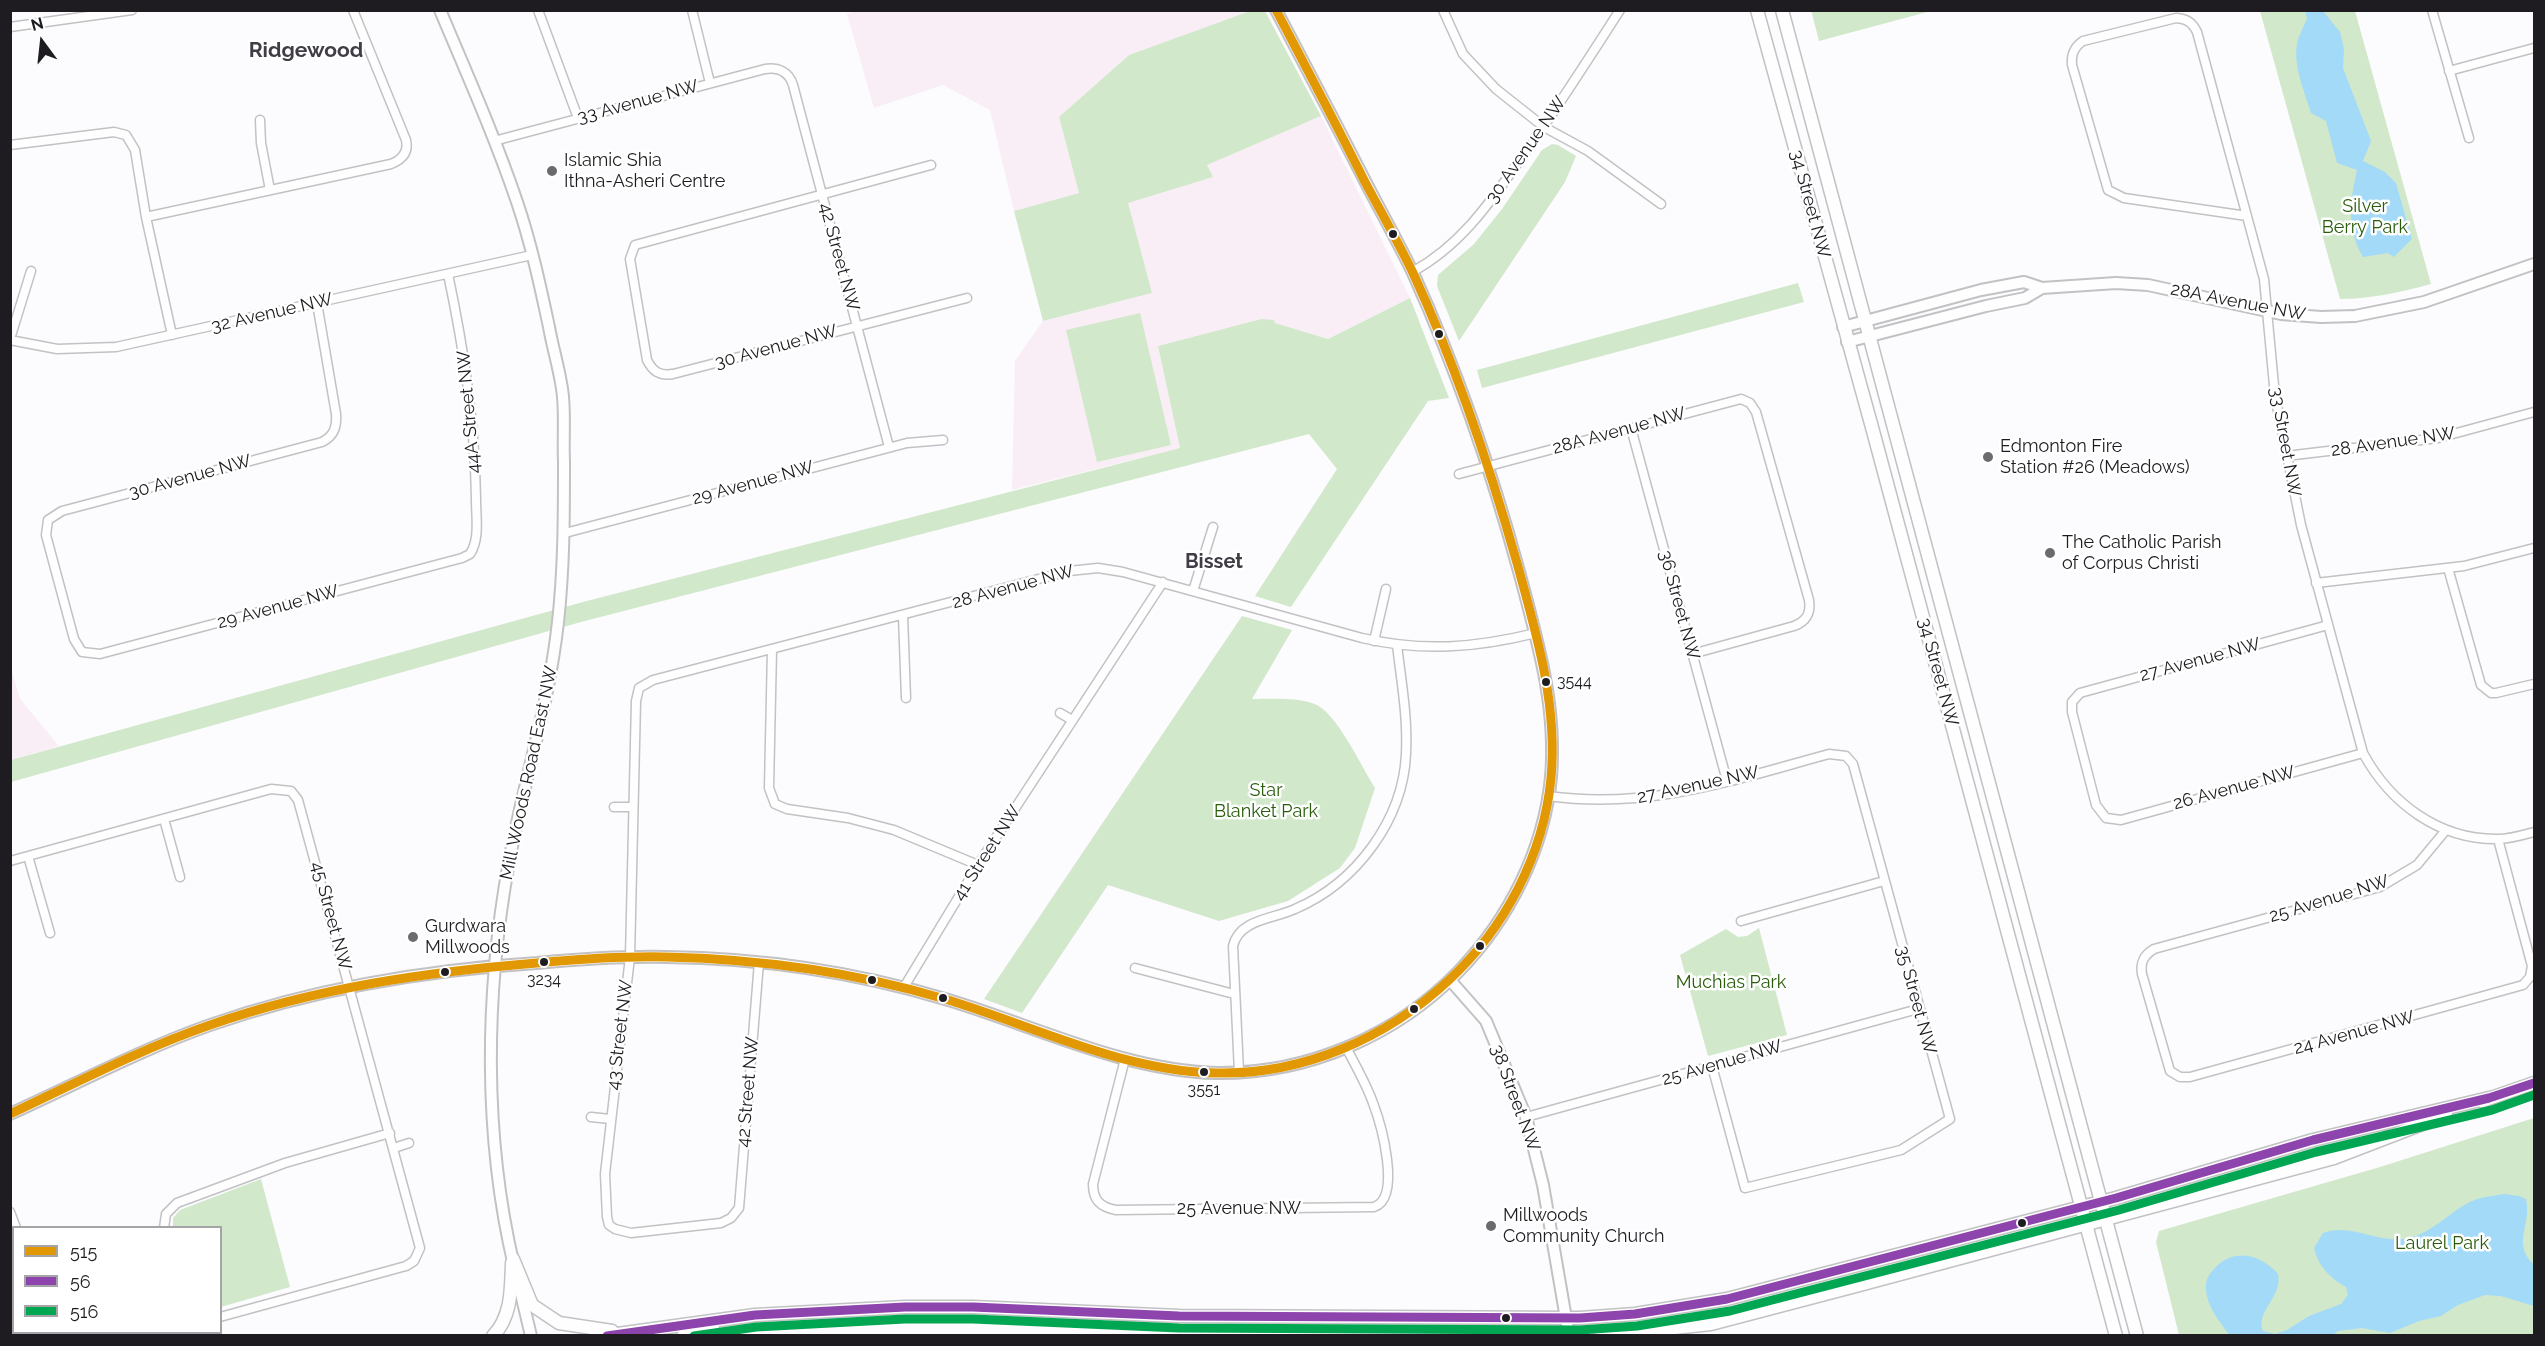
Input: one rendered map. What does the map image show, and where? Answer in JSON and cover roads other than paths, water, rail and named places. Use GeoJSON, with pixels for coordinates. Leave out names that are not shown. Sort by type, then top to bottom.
{"type":"FeatureCollection","features":[{"type":"Feature","properties":{"kind":"main road","name":"34 Street NW"},"geometry":{"type":"LineString","coordinates":[[1756,10],[1873,431],[2116,1335]]}},
{"type":"Feature","properties":{"kind":"main road","name":"34 Street NW"},"geometry":{"type":"LineString","coordinates":[[1782,10],[1867,319],[1910,492],[2138,1335]]}},
{"type":"Feature","properties":{"kind":"main road"},"geometry":{"type":"LineString","coordinates":[[1600,1335],[1711,1324],[2107,1220],[2334,1158],[2489,1098],[2535,1083]]}},
{"type":"Feature","properties":{"kind":"main road"},"geometry":{"type":"LineString","coordinates":[[603,1335],[755,1315],[905,1307],[973,1307],[1179,1316],[1565,1318],[1635,1314],[1727,1299],[2102,1202],[2313,1140],[2489,1098]]}},
{"type":"Feature","properties":{"kind":"main road"},"geometry":{"type":"LineString","coordinates":[[513,1259],[532,1305],[559,1323],[628,1332]]}},
{"type":"Feature","properties":{"kind":"main road"},"geometry":{"type":"LineString","coordinates":[[493,1335],[506,1317],[513,1259]]}},
{"type":"Feature","properties":{"kind":"main road"},"geometry":{"type":"LineString","coordinates":[[683,1335],[755,1315]]}},
{"type":"Feature","properties":{"kind":"street"},"geometry":{"type":"LineString","coordinates":[[10,27],[132,10]]}},
{"type":"Feature","properties":{"kind":"street"},"geometry":{"type":"LineString","coordinates":[[146,217],[390,164],[401,159],[407,145],[352,10]]}},
{"type":"Feature","properties":{"kind":"street","name":"Mill Woods Road East NW"},"geometry":{"type":"LineString","coordinates":[[441,10],[495,141],[518,204],[532,255],[563,395],[565,533],[558,624],[547,702],[510,854],[495,966],[491,1038],[494,1120],[500,1183],[513,1259],[531,1335]]}},
{"type":"Feature","properties":{"kind":"street"},"geometry":{"type":"LineString","coordinates":[[538,10],[578,118]]}},
{"type":"Feature","properties":{"kind":"street"},"geometry":{"type":"LineString","coordinates":[[692,10],[711,83]]}},
{"type":"Feature","properties":{"kind":"street"},"geometry":{"type":"LineString","coordinates":[[10,1114],[205,1026],[267,1007],[350,986],[417,974],[495,966],[630,957],[759,962],[904,987],[1125,1059],[1191,1071],[1239,1072],[1300,1063],[1346,1047],[1394,1024],[1450,980],[1483,944],[1510,904],[1532,855],[1548,796],[1552,755],[1551,705],[1536,633],[1489,467],[1458,380],[1412,272],[1276,10]]}},
{"type":"Feature","properties":{"kind":"street"},"geometry":{"type":"LineString","coordinates":[[1443,10],[1463,54],[1496,89],[1544,127],[1588,152],[1661,204]]}},
{"type":"Feature","properties":{"kind":"street","name":"30 Avenue NW"},"geometry":{"type":"LineString","coordinates":[[1412,272],[1434,260],[1468,229],[1544,127],[1620,10]]}},
{"type":"Feature","properties":{"kind":"street"},"geometry":{"type":"LineString","coordinates":[[2432,10],[2469,138]]}},
{"type":"Feature","properties":{"kind":"street","name":"33 Street NW"},"geometry":{"type":"LineString","coordinates":[[2247,216],[2124,198],[2112,194],[2101,171],[2072,65],[2073,51],[2084,41],[2169,19],[2187,20],[2197,32],[2247,216],[2264,279],[2265,311],[2275,396],[2286,456],[2316,583],[2363,753],[2378,778],[2396,798],[2416,814],[2446,830]]}},
{"type":"Feature","properties":{"kind":"street"},"geometry":{"type":"LineString","coordinates":[[2449,71],[2535,48]]}},
{"type":"Feature","properties":{"kind":"street","name":"33 Avenue NW"},"geometry":{"type":"LineString","coordinates":[[495,141],[771,68],[782,71]]}},
{"type":"Feature","properties":{"kind":"street","name":"42 Street NW"},"geometry":{"type":"LineString","coordinates":[[782,71],[789,76],[793,85],[889,447]]}},
{"type":"Feature","properties":{"kind":"street"},"geometry":{"type":"LineString","coordinates":[[260,120],[261,143],[270,190]]}},
{"type":"Feature","properties":{"kind":"street"},"geometry":{"type":"LineString","coordinates":[[10,145],[106,133],[126,135],[135,150],[146,217],[172,335]]}},
{"type":"Feature","properties":{"kind":"street"},"geometry":{"type":"LineString","coordinates":[[823,195],[932,165]]}},
{"type":"Feature","properties":{"kind":"street","name":"30 Avenue NW"},"geometry":{"type":"LineString","coordinates":[[823,195],[640,243],[633,248],[630,259],[645,352],[654,371],[665,375],[673,374],[967,298]]}},
{"type":"Feature","properties":{"kind":"street","name":"32 Avenue NW"},"geometry":{"type":"LineString","coordinates":[[31,271],[10,340],[57,349],[97,349],[172,335],[532,255]]}},
{"type":"Feature","properties":{"kind":"street","name":"28A Avenue NW"},"geometry":{"type":"LineString","coordinates":[[1843,327],[1981,290],[2024,282],[2042,288],[2116,284],[2148,285],[2265,311],[2321,317],[2377,313],[2424,302],[2535,264]]}},
{"type":"Feature","properties":{"kind":"street","name":"44A Street NW"},"geometry":{"type":"LineString","coordinates":[[448,274],[466,365],[475,445],[476,536],[472,552]]}},
{"type":"Feature","properties":{"kind":"street","name":"28A Avenue NW"},"geometry":{"type":"LineString","coordinates":[[1847,342],[2025,298],[2042,288]]}},
{"type":"Feature","properties":{"kind":"street","name":"30 Avenue NW"},"geometry":{"type":"LineString","coordinates":[[82,652],[72,634],[46,535],[47,525],[52,516],[62,511],[322,442],[334,432],[336,414],[317,303]]}},
{"type":"Feature","properties":{"kind":"street","name":"28A Avenue NW"},"geometry":{"type":"LineString","coordinates":[[1459,474],[1741,399],[1750,403],[1756,412],[1809,600],[1807,617],[1794,626],[1692,654]]}},
{"type":"Feature","properties":{"kind":"street","name":"28 Avenue NW"},"geometry":{"type":"LineString","coordinates":[[2286,456],[2438,438],[2535,412]]}},
{"type":"Feature","properties":{"kind":"street","name":"36 Street NW"},"geometry":{"type":"LineString","coordinates":[[1631,428],[1727,781]]}},
{"type":"Feature","properties":{"kind":"street","name":"29 Avenue NW"},"geometry":{"type":"LineString","coordinates":[[565,533],[889,447],[911,442],[943,440]]}},
{"type":"Feature","properties":{"kind":"street"},"geometry":{"type":"LineString","coordinates":[[1193,591],[1213,527]]}},
{"type":"Feature","properties":{"kind":"street"},"geometry":{"type":"LineString","coordinates":[[2316,583],[2448,568],[2535,548]]}},
{"type":"Feature","properties":{"kind":"street","name":"29 Avenue NW"},"geometry":{"type":"LineString","coordinates":[[82,652],[100,654],[462,558],[472,552]]}},
{"type":"Feature","properties":{"kind":"street"},"geometry":{"type":"LineString","coordinates":[[2448,568],[2478,681],[2491,693],[2535,684]]}},
{"type":"Feature","properties":{"kind":"street","name":"28 Avenue NW"},"geometry":{"type":"LineString","coordinates":[[639,688],[653,680],[1080,569],[1110,569],[1374,641],[1397,645],[1445,648],[1479,646],[1536,633]]}},
{"type":"Feature","properties":{"kind":"street","name":"41 Street NW"},"geometry":{"type":"LineString","coordinates":[[904,987],[978,864],[1163,582]]}},
{"type":"Feature","properties":{"kind":"street"},"geometry":{"type":"LineString","coordinates":[[1374,641],[1386,589]]}},
{"type":"Feature","properties":{"kind":"street"},"geometry":{"type":"LineString","coordinates":[[903,616],[906,698]]}},
{"type":"Feature","properties":{"kind":"street","name":"27 Avenue NW"},"geometry":{"type":"LineString","coordinates":[[2106,818],[2098,810],[2093,794],[2072,712],[2074,699],[2084,691],[2328,626]]}},
{"type":"Feature","properties":{"kind":"street"},"geometry":{"type":"LineString","coordinates":[[1239,1072],[1233,946],[1237,934],[1250,924],[1295,910],[1324,894],[1363,858],[1387,821],[1401,782],[1406,754],[1406,725],[1397,645]]}},
{"type":"Feature","properties":{"kind":"street"},"geometry":{"type":"LineString","coordinates":[[772,649],[769,788],[775,804],[787,809],[848,818],[894,830],[978,864]]}},
{"type":"Feature","properties":{"kind":"street","name":"43 Street NW"},"geometry":{"type":"LineString","coordinates":[[615,1229],[609,1224],[607,1217],[604,1189],[610,1119],[630,957],[636,701],[639,688]]}},
{"type":"Feature","properties":{"kind":"street"},"geometry":{"type":"LineString","coordinates":[[1060,713],[1072,720]]}},
{"type":"Feature","properties":{"kind":"street","name":"26 Avenue NW"},"geometry":{"type":"LineString","coordinates":[[2106,818],[2121,820],[2363,753]]}},
{"type":"Feature","properties":{"kind":"street","name":"27 Avenue NW"},"geometry":{"type":"LineString","coordinates":[[1548,796],[1583,800],[1629,800],[1669,795],[1829,754],[1846,756]]}},
{"type":"Feature","properties":{"kind":"street","name":"35 Street NW"},"geometry":{"type":"LineString","coordinates":[[1712,1066],[1744,1188],[1901,1150],[1950,1119],[1918,1009],[1856,769],[1846,756]]}},
{"type":"Feature","properties":{"kind":"street","name":"45 Street NW"},"geometry":{"type":"LineString","coordinates":[[164,819],[271,789],[291,791],[300,805],[420,1243],[417,1257],[406,1266],[222,1316]]}},
{"type":"Feature","properties":{"kind":"street"},"geometry":{"type":"LineString","coordinates":[[614,807],[633,807]]}},
{"type":"Feature","properties":{"kind":"street"},"geometry":{"type":"LineString","coordinates":[[10,861],[164,819],[180,877]]}},
{"type":"Feature","properties":{"kind":"street"},"geometry":{"type":"LineString","coordinates":[[2446,830],[2473,837],[2498,839],[2535,832]]}},
{"type":"Feature","properties":{"kind":"street","name":"25 Avenue NW"},"geometry":{"type":"LineString","coordinates":[[2174,1075],[2168,1068],[2142,974],[2144,958],[2154,949],[2380,887],[2416,865],[2446,830]]}},
{"type":"Feature","properties":{"kind":"street","name":"24 Avenue NW"},"geometry":{"type":"LineString","coordinates":[[2174,1075],[2190,1077],[2517,988],[2530,977],[2530,961],[2498,839]]}},
{"type":"Feature","properties":{"kind":"street"},"geometry":{"type":"LineString","coordinates":[[28,856],[50,933]]}},
{"type":"Feature","properties":{"kind":"street"},"geometry":{"type":"LineString","coordinates":[[1741,921],[1884,881]]}},
{"type":"Feature","properties":{"kind":"street","name":"42 Street NW"},"geometry":{"type":"LineString","coordinates":[[615,1229],[631,1233],[721,1223],[731,1218],[739,1208],[759,962]]}},
{"type":"Feature","properties":{"kind":"street"},"geometry":{"type":"LineString","coordinates":[[1135,968],[1234,994]]}},
{"type":"Feature","properties":{"kind":"street","name":"38 Street NW"},"geometry":{"type":"LineString","coordinates":[[1450,980],[1486,1021],[1526,1117],[1543,1185],[1569,1335]]}},
{"type":"Feature","properties":{"kind":"street","name":"25 Avenue NW"},"geometry":{"type":"LineString","coordinates":[[1526,1117],[1918,1009]]}},
{"type":"Feature","properties":{"kind":"street","name":"25 Avenue NW"},"geometry":{"type":"LineString","coordinates":[[1125,1059],[1094,1184],[1096,1201],[1104,1207],[1116,1210],[1367,1208],[1383,1203],[1388,1186],[1381,1131],[1368,1091],[1346,1047]]}},
{"type":"Feature","properties":{"kind":"street"},"geometry":{"type":"LineString","coordinates":[[591,1117],[610,1119]]}},
{"type":"Feature","properties":{"kind":"street"},"geometry":{"type":"LineString","coordinates":[[164,1226],[166,1214],[177,1203],[265,1170],[390,1133]]}},
{"type":"Feature","properties":{"kind":"street"},"geometry":{"type":"LineString","coordinates":[[394,1148],[409,1143]]}},
{"type":"Feature","properties":{"kind":"street"},"geometry":{"type":"LineString","coordinates":[[10,1212],[16,1226]]}},
{"type":"Feature","properties":{"kind":"water"},"geometry":{"type":"Polygon","coordinates":[[[2305,11],[2323,11],[2340,32],[2344,49],[2343,68],[2371,141],[2363,161],[2385,172],[2396,183],[2412,239],[2394,257],[2388,253],[2363,257],[2354,235],[2351,214],[2357,170],[2337,163],[2326,121],[2311,113],[2298,70],[2296,52],[2307,18],[2305,11]]]}},
{"type":"Feature","properties":{"kind":"water"},"geometry":{"type":"Polygon","coordinates":[[[2504,1194],[2526,1199],[2527,1218],[2523,1241],[2527,1257],[2534,1265],[2534,1306],[2501,1296],[2485,1295],[2458,1305],[2441,1316],[2419,1321],[2390,1333],[2362,1328],[2338,1331],[2333,1335],[2230,1336],[2209,1302],[2206,1284],[2209,1276],[2221,1262],[2237,1256],[2255,1258],[2263,1261],[2278,1274],[2277,1290],[2263,1317],[2263,1331],[2275,1334],[2287,1330],[2309,1316],[2341,1304],[2348,1295],[2346,1287],[2335,1280],[2318,1260],[2314,1248],[2323,1233],[2344,1230],[2387,1239],[2409,1238],[2425,1232],[2472,1201],[2504,1194]]]}},
{"type":"Feature","properties":{"kind":"place","name":"Islamic Shia Ithna-Asheri Centre"},"geometry":{"type":"Point","coordinates":[552,171]}},
{"type":"Feature","properties":{"kind":"place","name":"Edmonton Fire Station #26 (Meadows)"},"geometry":{"type":"Point","coordinates":[1988,457]}},
{"type":"Feature","properties":{"kind":"place","name":"The Catholic Parish of Corpus Christi"},"geometry":{"type":"Point","coordinates":[2050,553]}},
{"type":"Feature","properties":{"kind":"place","name":"3544"},"geometry":{"type":"Point","coordinates":[1546,682]}},
{"type":"Feature","properties":{"kind":"place","name":"Gurdwara Millwoods"},"geometry":{"type":"Point","coordinates":[413,937]}},
{"type":"Feature","properties":{"kind":"place","name":"3234"},"geometry":{"type":"Point","coordinates":[544,962]}},
{"type":"Feature","properties":{"kind":"place","name":"3551"},"geometry":{"type":"Point","coordinates":[1204,1072]}},
{"type":"Feature","properties":{"kind":"place","name":"Millwoods Community Church"},"geometry":{"type":"Point","coordinates":[1491,1226]}},
{"type":"Feature","properties":{"kind":"district","name":"Ridgewood"},"geometry":{"type":"Point","coordinates":[306,51]}},
{"type":"Feature","properties":{"kind":"district","name":"Bisset"},"geometry":{"type":"Point","coordinates":[1214,562]}},
{"type":"Feature","properties":{"kind":"park label","name":"Silver Berry Park"},"geometry":{"type":"Point","coordinates":[2365,217]}},
{"type":"Feature","properties":{"kind":"park label","name":"Star Blanket Park"},"geometry":{"type":"Point","coordinates":[1266,801]}},
{"type":"Feature","properties":{"kind":"park label","name":"Muchias Park"},"geometry":{"type":"Point","coordinates":[1731,983]}},
{"type":"Feature","properties":{"kind":"park label","name":"Laurel Park"},"geometry":{"type":"Point","coordinates":[2442,1244]}}]}
